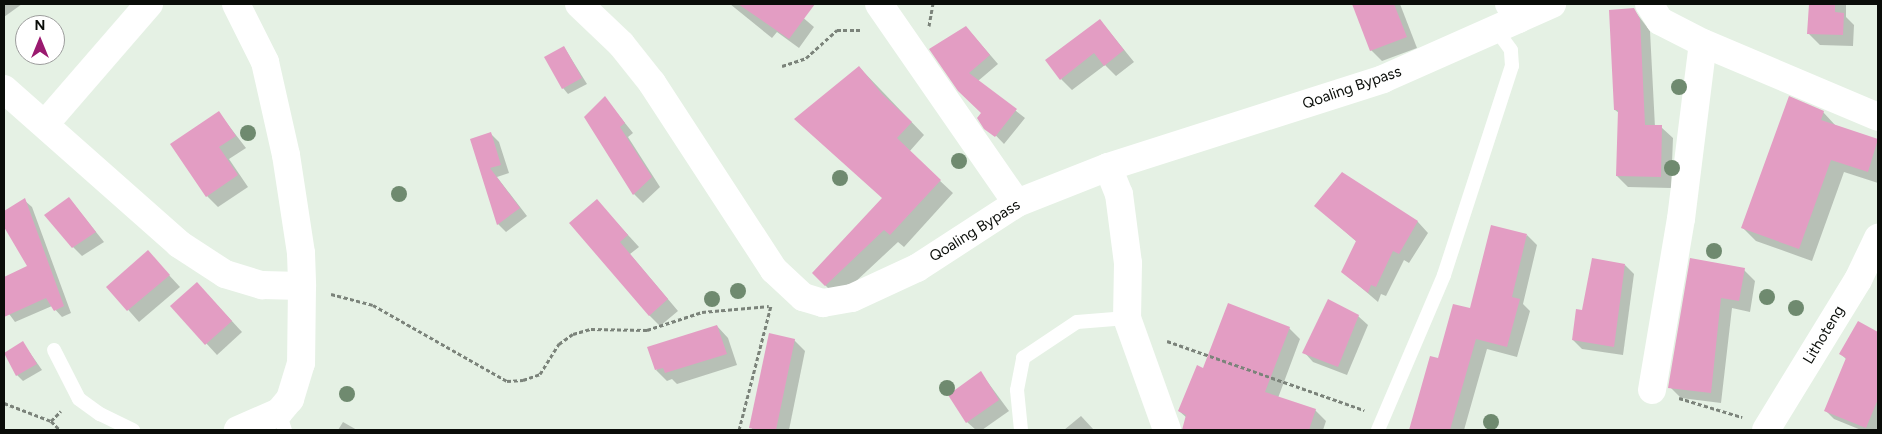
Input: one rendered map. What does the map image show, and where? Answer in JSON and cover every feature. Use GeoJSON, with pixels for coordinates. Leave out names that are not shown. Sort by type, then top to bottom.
{"type":"FeatureCollection","features":[{"type":"Feature","properties":{"kind":"street"},"geometry":{"type":"LineString","coordinates":[[45,124],[149,4]]}},
{"type":"Feature","properties":{"kind":"street"},"geometry":{"type":"LineString","coordinates":[[236,4],[265,62],[286,155],[301,253],[302,286],[301,363],[282,421],[238,430]]}},
{"type":"Feature","properties":{"kind":"street"},"geometry":{"type":"LineString","coordinates":[[579,4],[621,44],[652,83],[774,270],[803,297]]}},
{"type":"Feature","properties":{"kind":"street","name":"Qoaling Bypass"},"geometry":{"type":"LineString","coordinates":[[803,297],[823,303],[852,298],[917,268],[1017,203],[1108,167],[1384,79],[1509,18],[1552,4]]}},
{"type":"Feature","properties":{"kind":"street"},"geometry":{"type":"LineString","coordinates":[[1649,4],[1660,21],[1702,43],[1878,117]]}},
{"type":"Feature","properties":{"kind":"street"},"geometry":{"type":"LineString","coordinates":[[887,15],[1017,203]]}},
{"type":"Feature","properties":{"kind":"street"},"geometry":{"type":"LineString","coordinates":[[1652,390],[1681,219],[1702,43]]}},
{"type":"Feature","properties":{"kind":"street"},"geometry":{"type":"LineString","coordinates":[[4,89],[179,244],[225,274],[262,285],[302,286]]}},
{"type":"Feature","properties":{"kind":"street"},"geometry":{"type":"LineString","coordinates":[[1108,167],[1119,194],[1128,263],[1127,318],[1167,430]]}},
{"type":"Feature","properties":{"kind":"street","name":"Lithoteng"},"geometry":{"type":"LineString","coordinates":[[1767,428],[1858,280],[1878,238]]}},
{"type":"Feature","properties":{"kind":"lane"},"geometry":{"type":"LineString","coordinates":[[1378,430],[1444,275],[1512,66],[1509,18]]}},
{"type":"Feature","properties":{"kind":"lane"},"geometry":{"type":"LineString","coordinates":[[1021,430],[1017,390],[1024,358],[1077,322],[1127,318]]}},
{"type":"Feature","properties":{"kind":"lane"},"geometry":{"type":"LineString","coordinates":[[54,350],[79,399],[133,430]]}},
{"type":"Feature","properties":{"kind":"path"},"geometry":{"type":"LineString","coordinates":[[782,66],[806,58],[837,30],[878,30],[887,15]]}},
{"type":"Feature","properties":{"kind":"path"},"geometry":{"type":"LineString","coordinates":[[302,286],[373,305],[507,381],[523,380],[540,374],[559,344],[574,334],[591,330],[647,330],[702,312],[770,306],[803,297]]}},
{"type":"Feature","properties":{"kind":"path"},"geometry":{"type":"LineString","coordinates":[[739,430],[770,306]]}},
{"type":"Feature","properties":{"kind":"path"},"geometry":{"type":"LineString","coordinates":[[1127,318],[1177,347],[1384,417]]}},
{"type":"Feature","properties":{"kind":"path"},"geometry":{"type":"LineString","coordinates":[[1652,390],[1767,428]]}},
{"type":"Feature","properties":{"kind":"path"},"geometry":{"type":"LineString","coordinates":[[50,422],[79,399]]}},
{"type":"Feature","properties":{"kind":"path"},"geometry":{"type":"LineString","coordinates":[[4,403],[50,422],[60,430]]}},
{"type":"Feature","properties":{"kind":"building"},"geometry":{"type":"Polygon","coordinates":[[[738,4],[815,4],[789,39],[738,4]]]}},
{"type":"Feature","properties":{"kind":"building"},"geometry":{"type":"Polygon","coordinates":[[[1352,4],[1394,4],[1407,37],[1370,51],[1352,4]]]}},
{"type":"Feature","properties":{"kind":"building"},"geometry":{"type":"Polygon","coordinates":[[[1809,4],[1835,4],[1835,12],[1844,13],[1843,35],[1807,34],[1809,4]]]}},
{"type":"Feature","properties":{"kind":"building"},"geometry":{"type":"Polygon","coordinates":[[[1634,8],[1640,19],[1645,125],[1662,125],[1661,177],[1616,176],[1618,110],[1614,110],[1609,10],[1634,8]]]}},
{"type":"Feature","properties":{"kind":"building"},"geometry":{"type":"Polygon","coordinates":[[[1100,19],[1124,50],[1104,66],[1094,53],[1060,80],[1045,60],[1100,19]]]}},
{"type":"Feature","properties":{"kind":"building"},"geometry":{"type":"Polygon","coordinates":[[[966,26],[990,55],[969,73],[1017,109],[995,137],[984,129],[977,118],[981,113],[958,91],[929,49],[966,26]]]}},
{"type":"Feature","properties":{"kind":"building"},"geometry":{"type":"Polygon","coordinates":[[[564,46],[582,78],[562,89],[544,57],[564,46]]]}},
{"type":"Feature","properties":{"kind":"building"},"geometry":{"type":"Polygon","coordinates":[[[859,66],[882,94],[912,122],[897,138],[941,180],[890,235],[884,230],[825,286],[812,273],[882,198],[794,119],[859,66]]]}},
{"type":"Feature","properties":{"kind":"building"},"geometry":{"type":"Polygon","coordinates":[[[605,96],[625,123],[620,127],[652,177],[633,195],[584,117],[605,96]]]}},
{"type":"Feature","properties":{"kind":"building"},"geometry":{"type":"Polygon","coordinates":[[[1789,96],[1824,111],[1821,120],[1878,139],[1868,172],[1831,160],[1799,249],[1741,228],[1789,96]]]}},
{"type":"Feature","properties":{"kind":"building"},"geometry":{"type":"Polygon","coordinates":[[[219,111],[236,136],[219,147],[238,175],[206,197],[170,144],[219,111]]]}},
{"type":"Feature","properties":{"kind":"building"},"geometry":{"type":"Polygon","coordinates":[[[491,132],[501,165],[490,168],[520,208],[497,225],[470,139],[491,132]]]}},
{"type":"Feature","properties":{"kind":"building"},"geometry":{"type":"Polygon","coordinates":[[[1342,172],[1418,221],[1399,254],[1393,251],[1376,287],[1371,285],[1368,293],[1341,272],[1356,241],[1314,206],[1342,172]]]}},
{"type":"Feature","properties":{"kind":"building"},"geometry":{"type":"Polygon","coordinates":[[[69,197],[96,232],[72,248],[44,215],[69,197]]]}},
{"type":"Feature","properties":{"kind":"building"},"geometry":{"type":"Polygon","coordinates":[[[25,198],[64,306],[54,311],[46,298],[4,317],[4,277],[27,266],[4,227],[4,211],[25,198]]]}},
{"type":"Feature","properties":{"kind":"building"},"geometry":{"type":"Polygon","coordinates":[[[597,199],[628,235],[620,242],[668,299],[649,316],[569,223],[597,199]]]}},
{"type":"Feature","properties":{"kind":"building"},"geometry":{"type":"Polygon","coordinates":[[[1491,225],[1527,234],[1512,297],[1520,299],[1507,347],[1476,339],[1450,430],[1409,430],[1430,356],[1438,358],[1453,304],[1470,308],[1491,225]]]}},
{"type":"Feature","properties":{"kind":"building"},"geometry":{"type":"Polygon","coordinates":[[[148,250],[170,275],[127,311],[106,287],[148,250]]]}},
{"type":"Feature","properties":{"kind":"building"},"geometry":{"type":"Polygon","coordinates":[[[1592,258],[1625,264],[1614,347],[1572,340],[1576,309],[1582,310],[1592,258]]]}},
{"type":"Feature","properties":{"kind":"building"},"geometry":{"type":"Polygon","coordinates":[[[1690,258],[1745,268],[1739,301],[1721,298],[1711,393],[1668,388],[1690,258]]]}},
{"type":"Feature","properties":{"kind":"building"},"geometry":{"type":"Polygon","coordinates":[[[197,282],[232,321],[205,345],[170,306],[197,282]]]}},
{"type":"Feature","properties":{"kind":"building"},"geometry":{"type":"Polygon","coordinates":[[[1328,299],[1359,315],[1338,367],[1302,353],[1328,299]]]}},
{"type":"Feature","properties":{"kind":"building"},"geometry":{"type":"Polygon","coordinates":[[[1228,303],[1290,327],[1265,392],[1316,409],[1309,430],[1182,430],[1186,415],[1178,411],[1197,365],[1203,368],[1228,303]]]}},
{"type":"Feature","properties":{"kind":"building"},"geometry":{"type":"Polygon","coordinates":[[[1858,321],[1878,332],[1878,399],[1866,428],[1824,411],[1846,358],[1839,354],[1858,321]]]}},
{"type":"Feature","properties":{"kind":"building"},"geometry":{"type":"Polygon","coordinates":[[[717,325],[727,354],[665,373],[663,368],[655,370],[647,347],[717,325]]]}},
{"type":"Feature","properties":{"kind":"building"},"geometry":{"type":"Polygon","coordinates":[[[769,333],[795,339],[776,430],[761,430],[749,428],[769,333]]]}},
{"type":"Feature","properties":{"kind":"building"},"geometry":{"type":"Polygon","coordinates":[[[23,341],[37,364],[16,376],[4,353],[23,341]]]}},
{"type":"Feature","properties":{"kind":"building"},"geometry":{"type":"Polygon","coordinates":[[[981,371],[999,400],[966,423],[948,395],[981,371]]]}}]}
